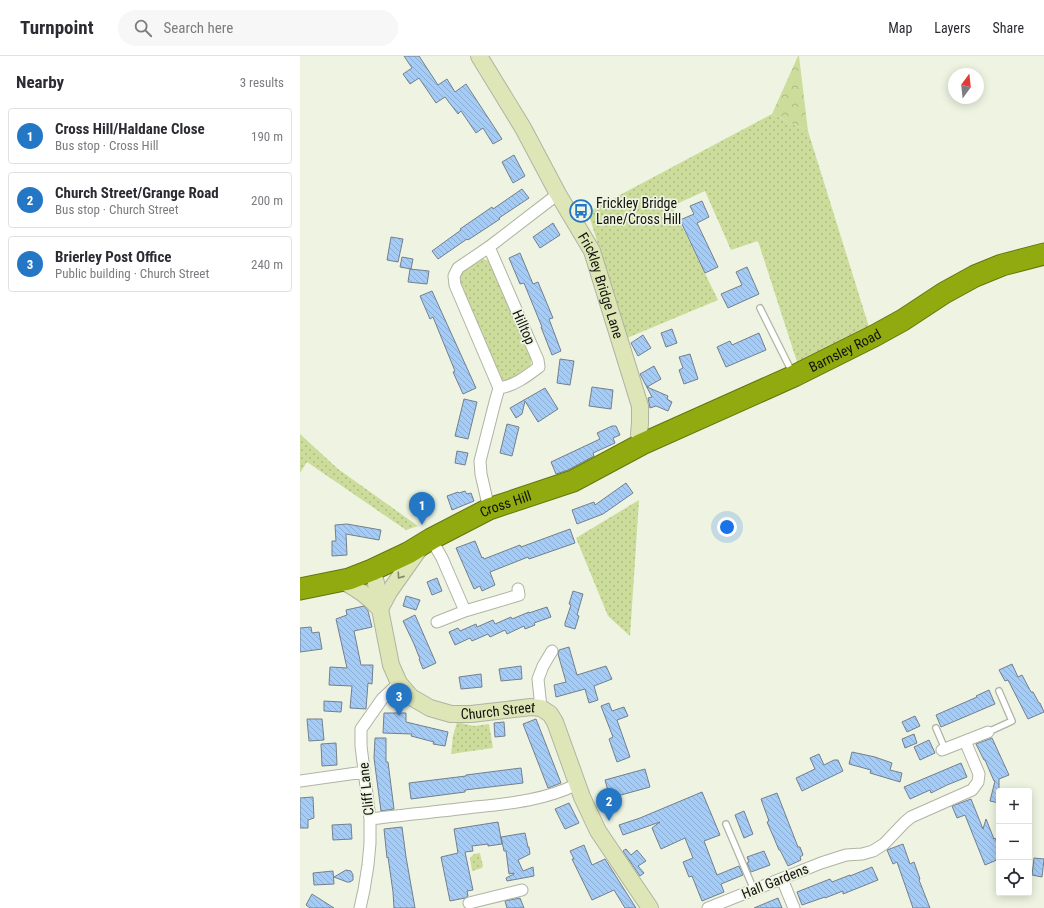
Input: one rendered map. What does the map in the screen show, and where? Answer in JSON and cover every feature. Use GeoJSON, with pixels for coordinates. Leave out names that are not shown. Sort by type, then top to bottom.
{"type":"FeatureCollection","features":[{"type":"Feature","properties":{"kind":"highway","name":"Barnsley Road"},"geometry":{"type":"LineString","coordinates":[[642,444],[794,376],[874,336],[975,276],[1002,265],[1044,254]]}},
{"type":"Feature","properties":{"kind":"highway","name":"Cross Hill"},"geometry":{"type":"LineString","coordinates":[[372,570],[408,553],[489,509],[573,481],[642,444]]}},
{"type":"Feature","properties":{"kind":"highway"},"geometry":{"type":"LineString","coordinates":[[300,589],[342,581],[372,570]]}},
{"type":"Feature","properties":{"kind":"street","name":"Frickley Bridge Lane"},"geometry":{"type":"LineString","coordinates":[[479,56],[523,128],[558,194],[592,251],[640,406],[640,423],[638,434],[642,444]]}},
{"type":"Feature","properties":{"kind":"street"},"geometry":{"type":"LineString","coordinates":[[489,509],[481,474],[480,461],[499,388],[454,285],[454,276],[458,268],[489,247],[558,194]]}},
{"type":"Feature","properties":{"kind":"street","name":"Hilltop"},"geometry":{"type":"LineString","coordinates":[[489,247],[538,360],[539,367],[508,387],[499,388]]}},
{"type":"Feature","properties":{"kind":"street"},"geometry":{"type":"LineString","coordinates":[[342,581],[356,587],[380,609],[388,592],[427,542],[442,558],[465,611]]}},
{"type":"Feature","properties":{"kind":"street","name":"Church Street"},"geometry":{"type":"LineString","coordinates":[[372,570],[376,583],[391,666],[399,683],[410,697],[430,708],[451,714],[471,714],[531,707],[541,708],[550,714],[555,722],[577,784],[598,830],[650,908]]}},
{"type":"Feature","properties":{"kind":"street"},"geometry":{"type":"LineString","coordinates":[[437,622],[465,611],[519,594],[518,590]]}},
{"type":"Feature","properties":{"kind":"street"},"geometry":{"type":"LineString","coordinates":[[541,708],[538,679],[543,666],[552,652]]}},
{"type":"Feature","properties":{"kind":"street","name":"Cliff Lane"},"geometry":{"type":"LineString","coordinates":[[360,908],[368,865],[370,843],[370,819],[361,746],[361,729],[382,699],[399,683]]}},
{"type":"Feature","properties":{"kind":"street"},"geometry":{"type":"LineString","coordinates":[[944,749],[988,732]]}},
{"type":"Feature","properties":{"kind":"street","name":"Hall Gardens"},"geometry":{"type":"LineString","coordinates":[[708,908],[821,863],[846,855],[862,854],[873,851],[884,844],[911,817],[972,790],[978,782],[979,774],[965,740]]}},
{"type":"Feature","properties":{"kind":"street"},"geometry":{"type":"LineString","coordinates":[[300,781],[364,772]]}},
{"type":"Feature","properties":{"kind":"street"},"geometry":{"type":"LineString","coordinates":[[370,819],[490,806],[528,800],[560,792],[577,784]]}},
{"type":"Feature","properties":{"kind":"street"},"geometry":{"type":"LineString","coordinates":[[782,879],[794,908]]}},
{"type":"Feature","properties":{"kind":"street"},"geometry":{"type":"LineString","coordinates":[[469,903],[488,903],[522,890]]}},
{"type":"Feature","properties":{"kind":"lane"},"geometry":{"type":"LineString","coordinates":[[760,308],[794,376]]}},
{"type":"Feature","properties":{"kind":"lane"},"geometry":{"type":"LineString","coordinates":[[988,732],[1012,721],[999,691]]}},
{"type":"Feature","properties":{"kind":"lane"},"geometry":{"type":"LineString","coordinates":[[936,728],[944,749]]}},
{"type":"Feature","properties":{"kind":"lane"},"geometry":{"type":"LineString","coordinates":[[726,824],[754,890]]}},
{"type":"Feature","properties":{"kind":"green space"},"geometry":{"type":"Polygon","coordinates":[[[799,56],[808,131],[772,114],[799,56]]]}},
{"type":"Feature","properties":{"kind":"green space"},"geometry":{"type":"Polygon","coordinates":[[[772,114],[808,131],[869,327],[799,368],[758,241],[731,250],[705,191],[672,206],[718,300],[627,338],[588,212],[772,114]]]}},
{"type":"Feature","properties":{"kind":"green space"},"geometry":{"type":"Polygon","coordinates":[[[480,258],[490,261],[531,356],[531,364],[528,369],[508,381],[503,381],[498,378],[461,288],[459,279],[460,274],[480,258]]]}},
{"type":"Feature","properties":{"kind":"green space"},"geometry":{"type":"Polygon","coordinates":[[[300,434],[338,469],[418,526],[406,530],[307,462],[300,473],[300,434]]]}},
{"type":"Feature","properties":{"kind":"green space"},"geometry":{"type":"Polygon","coordinates":[[[639,500],[630,636],[608,616],[576,538],[639,500]]]}},
{"type":"Feature","properties":{"kind":"green space"},"geometry":{"type":"Polygon","coordinates":[[[457,722],[474,726],[489,724],[493,748],[451,754],[453,736],[457,722]]]}},
{"type":"Feature","properties":{"kind":"green space"},"geometry":{"type":"Polygon","coordinates":[[[480,853],[483,866],[482,868],[472,871],[470,858],[474,854],[480,853]]]}},
{"type":"Feature","properties":{"kind":"building"},"geometry":{"type":"Polygon","coordinates":[[[404,56],[419,56],[438,85],[447,79],[455,92],[466,84],[502,139],[493,144],[483,128],[476,133],[461,111],[458,114],[445,97],[436,103],[419,78],[410,84],[403,74],[412,68],[404,56]]]}},
{"type":"Feature","properties":{"kind":"building"},"geometry":{"type":"Polygon","coordinates":[[[514,155],[525,176],[513,183],[502,162],[514,155]]]}},
{"type":"Feature","properties":{"kind":"building"},"geometry":{"type":"Polygon","coordinates":[[[522,189],[529,198],[499,218],[500,219],[438,259],[432,251],[461,230],[460,229],[522,189]]]}},
{"type":"Feature","properties":{"kind":"building"},"geometry":{"type":"Polygon","coordinates":[[[702,201],[709,217],[697,223],[718,267],[705,273],[680,220],[694,214],[690,206],[702,201]]]}},
{"type":"Feature","properties":{"kind":"building"},"geometry":{"type":"Polygon","coordinates":[[[553,223],[560,235],[540,248],[533,237],[553,223]]]}},
{"type":"Feature","properties":{"kind":"building"},"geometry":{"type":"Polygon","coordinates":[[[391,237],[403,239],[398,262],[387,260],[391,237]]]}},
{"type":"Feature","properties":{"kind":"building"},"geometry":{"type":"Polygon","coordinates":[[[520,253],[533,284],[538,282],[553,318],[549,319],[561,351],[552,355],[524,283],[520,284],[509,258],[520,253]]]}},
{"type":"Feature","properties":{"kind":"building"},"geometry":{"type":"Polygon","coordinates":[[[402,257],[413,259],[411,269],[400,267],[402,257]]]}},
{"type":"Feature","properties":{"kind":"building"},"geometry":{"type":"Polygon","coordinates":[[[747,267],[759,294],[728,308],[721,294],[742,285],[736,272],[747,267]]]}},
{"type":"Feature","properties":{"kind":"building"},"geometry":{"type":"Polygon","coordinates":[[[410,269],[429,271],[427,284],[408,282],[410,269]]]}},
{"type":"Feature","properties":{"kind":"building"},"geometry":{"type":"Polygon","coordinates":[[[432,291],[476,388],[463,394],[453,372],[455,371],[433,317],[430,319],[420,296],[432,291]]]}},
{"type":"Feature","properties":{"kind":"building"},"geometry":{"type":"Polygon","coordinates":[[[672,329],[677,343],[666,347],[661,333],[672,329]]]}},
{"type":"Feature","properties":{"kind":"building"},"geometry":{"type":"Polygon","coordinates":[[[759,333],[766,350],[726,367],[717,347],[730,341],[732,345],[759,333]]]}},
{"type":"Feature","properties":{"kind":"building"},"geometry":{"type":"Polygon","coordinates":[[[643,335],[651,348],[638,356],[631,343],[643,335]]]}},
{"type":"Feature","properties":{"kind":"building"},"geometry":{"type":"Polygon","coordinates":[[[690,354],[698,379],[684,384],[679,370],[683,368],[679,357],[690,354]]]}},
{"type":"Feature","properties":{"kind":"building"},"geometry":{"type":"Polygon","coordinates":[[[560,359],[574,361],[570,385],[557,383],[560,359]]]}},
{"type":"Feature","properties":{"kind":"building"},"geometry":{"type":"Polygon","coordinates":[[[654,366],[661,379],[647,387],[668,396],[667,399],[672,402],[668,411],[656,406],[650,408],[648,398],[652,397],[640,374],[654,366]]]}},
{"type":"Feature","properties":{"kind":"building"},"geometry":{"type":"Polygon","coordinates":[[[592,387],[613,390],[611,409],[589,406],[592,387]]]}},
{"type":"Feature","properties":{"kind":"building"},"geometry":{"type":"Polygon","coordinates":[[[545,388],[558,409],[538,422],[525,401],[522,414],[516,418],[510,408],[545,388]]]}},
{"type":"Feature","properties":{"kind":"building"},"geometry":{"type":"Polygon","coordinates":[[[464,399],[477,402],[468,439],[455,436],[464,399]]]}},
{"type":"Feature","properties":{"kind":"building"},"geometry":{"type":"Polygon","coordinates":[[[507,424],[519,427],[512,456],[500,453],[507,424]]]}},
{"type":"Feature","properties":{"kind":"building"},"geometry":{"type":"Polygon","coordinates":[[[612,426],[616,426],[620,435],[613,438],[615,443],[593,453],[594,456],[568,470],[556,474],[551,462],[600,439],[597,433],[612,426]]]}},
{"type":"Feature","properties":{"kind":"building"},"geometry":{"type":"Polygon","coordinates":[[[457,451],[468,453],[465,465],[455,463],[457,451]]]}},
{"type":"Feature","properties":{"kind":"building"},"geometry":{"type":"Polygon","coordinates":[[[626,483],[633,493],[603,514],[577,524],[572,510],[594,502],[595,505],[626,483]]]}},
{"type":"Feature","properties":{"kind":"building"},"geometry":{"type":"Polygon","coordinates":[[[465,491],[467,494],[471,493],[474,501],[452,510],[447,496],[465,491]]]}},
{"type":"Feature","properties":{"kind":"building"},"geometry":{"type":"Polygon","coordinates":[[[347,524],[381,530],[379,540],[346,534],[347,555],[332,556],[332,541],[336,541],[335,525],[347,524]]]}},
{"type":"Feature","properties":{"kind":"building"},"geometry":{"type":"Polygon","coordinates":[[[570,529],[575,543],[529,559],[528,557],[490,572],[495,585],[482,591],[480,586],[474,589],[456,548],[475,541],[482,558],[483,557],[484,559],[520,545],[521,547],[570,529]]]}},
{"type":"Feature","properties":{"kind":"building"},"geometry":{"type":"Polygon","coordinates":[[[437,578],[442,591],[432,595],[427,582],[437,578]]]}},
{"type":"Feature","properties":{"kind":"building"},"geometry":{"type":"Polygon","coordinates":[[[573,591],[583,594],[575,629],[565,626],[573,591]]]}},
{"type":"Feature","properties":{"kind":"building"},"geometry":{"type":"Polygon","coordinates":[[[406,596],[420,600],[416,610],[403,606],[406,596]]]}},
{"type":"Feature","properties":{"kind":"building"},"geometry":{"type":"Polygon","coordinates":[[[364,606],[368,611],[372,627],[354,631],[361,665],[373,665],[372,684],[368,683],[366,709],[350,708],[352,686],[329,685],[330,667],[347,668],[336,619],[347,615],[346,610],[364,606]]]}},
{"type":"Feature","properties":{"kind":"building"},"geometry":{"type":"Polygon","coordinates":[[[547,607],[551,617],[534,623],[535,625],[525,629],[524,626],[507,634],[505,630],[490,637],[488,634],[472,641],[470,638],[455,645],[449,632],[458,628],[460,631],[476,624],[477,627],[493,620],[495,624],[511,617],[512,619],[547,607]]]}},
{"type":"Feature","properties":{"kind":"building"},"geometry":{"type":"Polygon","coordinates":[[[415,615],[436,663],[423,669],[414,644],[403,621],[415,615]]]}},
{"type":"Feature","properties":{"kind":"building"},"geometry":{"type":"Polygon","coordinates":[[[311,627],[312,633],[319,632],[322,649],[300,652],[300,628],[311,627]]]}},
{"type":"Feature","properties":{"kind":"building"},"geometry":{"type":"Polygon","coordinates":[[[569,647],[577,675],[606,666],[612,679],[594,686],[598,700],[589,703],[585,689],[556,697],[554,685],[566,682],[558,654],[559,650],[569,647]]]}},
{"type":"Feature","properties":{"kind":"building"},"geometry":{"type":"Polygon","coordinates":[[[1012,664],[1018,677],[1022,675],[1044,712],[1028,719],[1008,680],[1005,681],[999,670],[1012,664]]]}},
{"type":"Feature","properties":{"kind":"building"},"geometry":{"type":"Polygon","coordinates":[[[521,666],[522,679],[501,681],[499,669],[521,666]]]}},
{"type":"Feature","properties":{"kind":"building"},"geometry":{"type":"Polygon","coordinates":[[[481,674],[482,687],[461,689],[459,677],[481,674]]]}},
{"type":"Feature","properties":{"kind":"building"},"geometry":{"type":"Polygon","coordinates":[[[989,690],[995,704],[941,727],[936,715],[977,697],[976,696],[989,690]]]}},
{"type":"Feature","properties":{"kind":"building"},"geometry":{"type":"Polygon","coordinates":[[[324,701],[342,702],[341,712],[324,711],[324,701]]]}},
{"type":"Feature","properties":{"kind":"building"},"geometry":{"type":"Polygon","coordinates":[[[609,703],[612,711],[624,707],[628,716],[617,720],[630,757],[617,762],[609,739],[613,737],[601,706],[609,703]]]}},
{"type":"Feature","properties":{"kind":"building"},"geometry":{"type":"Polygon","coordinates":[[[384,713],[406,713],[406,722],[448,732],[445,746],[433,744],[434,742],[411,736],[412,734],[383,733],[384,713]]]}},
{"type":"Feature","properties":{"kind":"building"},"geometry":{"type":"Polygon","coordinates":[[[915,716],[920,726],[907,732],[902,722],[915,716]]]}},
{"type":"Feature","properties":{"kind":"building"},"geometry":{"type":"Polygon","coordinates":[[[307,719],[322,719],[324,740],[309,741],[307,719]]]}},
{"type":"Feature","properties":{"kind":"building"},"geometry":{"type":"Polygon","coordinates":[[[536,719],[561,783],[548,788],[523,724],[536,719]]]}},
{"type":"Feature","properties":{"kind":"building"},"geometry":{"type":"Polygon","coordinates":[[[504,722],[505,736],[495,737],[494,723],[504,722]]]}},
{"type":"Feature","properties":{"kind":"building"},"geometry":{"type":"Polygon","coordinates":[[[914,734],[917,743],[905,748],[902,739],[914,734]]]}},
{"type":"Feature","properties":{"kind":"building"},"geometry":{"type":"Polygon","coordinates":[[[375,738],[386,738],[386,762],[388,762],[394,809],[381,811],[374,758],[375,738]]]}},
{"type":"Feature","properties":{"kind":"building"},"geometry":{"type":"Polygon","coordinates":[[[992,738],[1009,775],[999,779],[999,788],[996,788],[996,802],[990,801],[995,781],[976,744],[992,738]]]}},
{"type":"Feature","properties":{"kind":"building"},"geometry":{"type":"Polygon","coordinates":[[[929,740],[935,753],[920,760],[914,747],[929,740]]]}},
{"type":"Feature","properties":{"kind":"building"},"geometry":{"type":"Polygon","coordinates":[[[336,743],[337,765],[322,766],[321,744],[336,743]]]}},
{"type":"Feature","properties":{"kind":"building"},"geometry":{"type":"Polygon","coordinates":[[[852,752],[875,757],[892,763],[890,770],[902,773],[900,782],[870,773],[871,770],[849,764],[852,752]]]}},
{"type":"Feature","properties":{"kind":"building"},"geometry":{"type":"Polygon","coordinates":[[[819,754],[824,765],[834,760],[838,760],[843,771],[802,791],[796,778],[815,769],[810,758],[819,754]]]}},
{"type":"Feature","properties":{"kind":"building"},"geometry":{"type":"Polygon","coordinates":[[[961,763],[967,777],[931,793],[930,790],[910,799],[904,787],[961,763]]]}},
{"type":"Feature","properties":{"kind":"building"},"geometry":{"type":"Polygon","coordinates":[[[521,768],[523,783],[465,790],[465,792],[411,799],[409,783],[521,768]]]}},
{"type":"Feature","properties":{"kind":"building"},"geometry":{"type":"Polygon","coordinates":[[[645,769],[650,787],[610,798],[605,780],[645,769]]]}},
{"type":"Feature","properties":{"kind":"building"},"geometry":{"type":"Polygon","coordinates":[[[702,792],[720,835],[704,841],[717,875],[739,866],[743,875],[721,884],[724,892],[702,901],[692,876],[689,877],[683,862],[693,858],[685,838],[661,849],[652,828],[660,822],[623,835],[619,825],[640,818],[702,792]]]}},
{"type":"Feature","properties":{"kind":"building"},"geometry":{"type":"Polygon","coordinates":[[[777,793],[798,847],[800,847],[803,855],[800,857],[801,860],[788,866],[779,850],[767,822],[769,821],[761,799],[777,793]]]}},
{"type":"Feature","properties":{"kind":"building"},"geometry":{"type":"Polygon","coordinates":[[[313,797],[314,818],[308,820],[308,828],[300,828],[300,798],[313,797]]]}},
{"type":"Feature","properties":{"kind":"building"},"geometry":{"type":"Polygon","coordinates":[[[971,799],[983,829],[986,819],[994,839],[995,838],[996,840],[996,860],[985,865],[965,815],[957,818],[952,806],[971,799]]]}},
{"type":"Feature","properties":{"kind":"building"},"geometry":{"type":"Polygon","coordinates":[[[569,803],[579,823],[565,829],[555,809],[569,803]]]}},
{"type":"Feature","properties":{"kind":"building"},"geometry":{"type":"Polygon","coordinates":[[[744,811],[753,834],[744,838],[735,815],[744,811]]]}},
{"type":"Feature","properties":{"kind":"building"},"geometry":{"type":"Polygon","coordinates":[[[498,822],[502,844],[472,846],[473,851],[465,852],[473,890],[467,891],[468,896],[465,898],[450,901],[441,857],[458,853],[454,829],[498,822]]]}},
{"type":"Feature","properties":{"kind":"building"},"geometry":{"type":"Polygon","coordinates":[[[351,824],[352,839],[333,840],[332,825],[351,824]]]}},
{"type":"Feature","properties":{"kind":"building"},"geometry":{"type":"Polygon","coordinates":[[[402,827],[415,908],[394,908],[384,829],[402,827]]]}},
{"type":"Feature","properties":{"kind":"building"},"geometry":{"type":"Polygon","coordinates":[[[525,833],[530,854],[518,860],[523,871],[533,867],[534,876],[507,881],[506,878],[514,873],[509,874],[506,851],[504,851],[501,837],[525,833]]]}},
{"type":"Feature","properties":{"kind":"building"},"geometry":{"type":"Polygon","coordinates":[[[903,844],[910,864],[914,862],[930,908],[913,908],[897,862],[893,864],[887,850],[903,844]]]}},
{"type":"Feature","properties":{"kind":"building"},"geometry":{"type":"Polygon","coordinates":[[[584,845],[592,865],[605,859],[636,908],[625,908],[614,890],[592,900],[572,859],[574,859],[570,851],[584,845]]]}},
{"type":"Feature","properties":{"kind":"building"},"geometry":{"type":"Polygon","coordinates":[[[626,849],[631,855],[637,850],[646,861],[638,866],[644,873],[640,876],[623,851],[626,849]]]}},
{"type":"Feature","properties":{"kind":"building"},"geometry":{"type":"Polygon","coordinates":[[[764,851],[770,865],[751,872],[747,863],[749,862],[747,857],[764,851]]]}},
{"type":"Feature","properties":{"kind":"building"},"geometry":{"type":"Polygon","coordinates":[[[1034,858],[1044,859],[1042,877],[1032,875],[1034,858]]]}},
{"type":"Feature","properties":{"kind":"building"},"geometry":{"type":"Polygon","coordinates":[[[872,867],[878,880],[843,894],[843,891],[802,905],[797,892],[830,879],[832,882],[872,867]]]}},
{"type":"Feature","properties":{"kind":"building"},"geometry":{"type":"Polygon","coordinates":[[[346,870],[351,871],[353,875],[353,880],[350,882],[334,877],[346,870]]]}},
{"type":"Feature","properties":{"kind":"building"},"geometry":{"type":"Polygon","coordinates":[[[333,871],[334,884],[314,885],[313,873],[333,871]]]}},
{"type":"Feature","properties":{"kind":"building"},"geometry":{"type":"Polygon","coordinates":[[[312,894],[334,908],[310,908],[306,905],[312,894]]]}},
{"type":"Feature","properties":{"kind":"building"},"geometry":{"type":"Polygon","coordinates":[[[520,898],[524,908],[507,908],[505,901],[520,898]]]}},
{"type":"Feature","properties":{"kind":"building"},"geometry":{"type":"Polygon","coordinates":[[[778,898],[782,908],[754,908],[778,898]]]}},
{"type":"Feature","properties":{"kind":"place","name":"Frickley Bridge Lane/Cross Hill"},"geometry":{"type":"Point","coordinates":[581,211]}},
{"type":"Feature","properties":{"kind":"place","name":"Cross Hill/Haldane Close"},"geometry":{"type":"Point","coordinates":[422,525]}},
{"type":"Feature","properties":{"kind":"place","name":"Brierley Post Office"},"geometry":{"type":"Point","coordinates":[399,716]}},
{"type":"Feature","properties":{"kind":"place","name":"Church Street/Grange Road"},"geometry":{"type":"Point","coordinates":[609,821]}}]}
